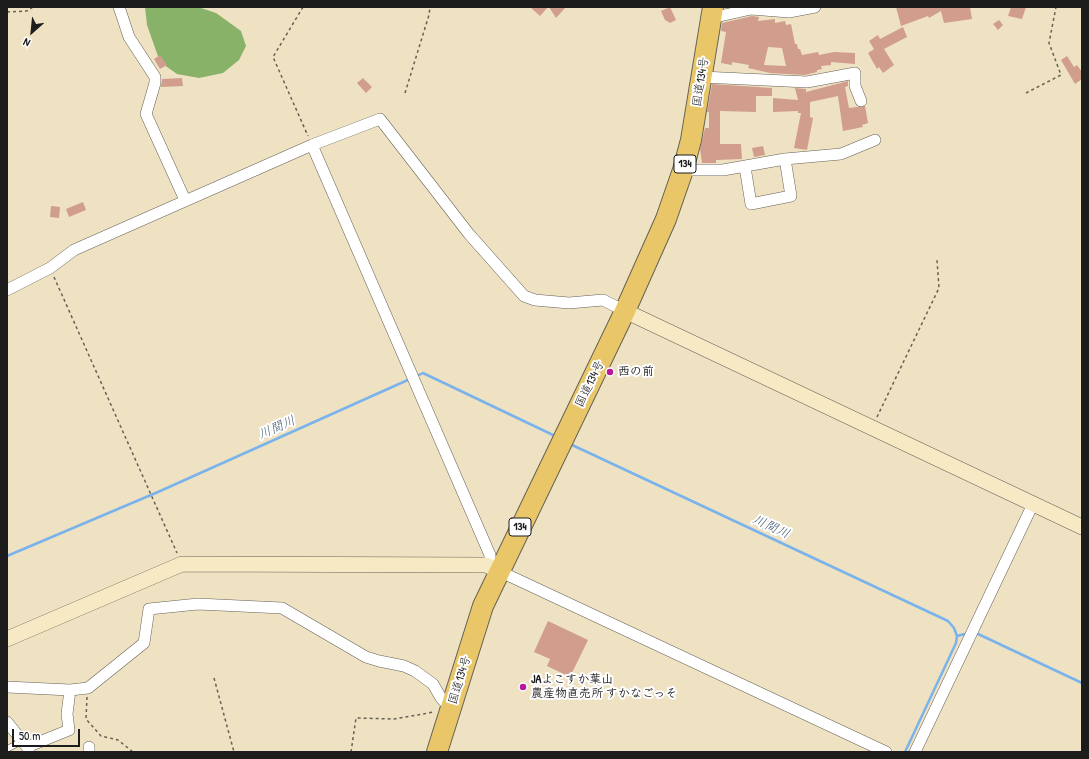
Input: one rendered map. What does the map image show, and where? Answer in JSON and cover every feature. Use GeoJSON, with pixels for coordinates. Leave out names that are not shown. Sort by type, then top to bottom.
{"type":"FeatureCollection","features":[{"type":"Feature","properties":{"kind":"highway","name":"国道134号"},"geometry":{"type":"LineString","coordinates":[[437,752],[494,568],[625,311],[666,219],[683,170],[691,140],[713,11]]}},
{"type":"Feature","properties":{"kind":"street"},"geometry":{"type":"LineString","coordinates":[[119,7],[128,37],[155,77],[155,83],[146,114],[185,200]]}},
{"type":"Feature","properties":{"kind":"street"},"geometry":{"type":"LineString","coordinates":[[713,11],[720,16],[751,9],[795,11],[815,7]]}},
{"type":"Feature","properties":{"kind":"street"},"geometry":{"type":"LineString","coordinates":[[702,77],[808,82],[855,73],[855,86],[861,101]]}},
{"type":"Feature","properties":{"kind":"street"},"geometry":{"type":"LineString","coordinates":[[7,290],[50,268],[74,250],[312,145],[380,120],[469,234],[524,296],[535,300],[569,302],[603,300],[1082,527]]}},
{"type":"Feature","properties":{"kind":"street"},"geometry":{"type":"LineString","coordinates":[[683,170],[723,170],[785,160],[841,154],[875,140]]}},
{"type":"Feature","properties":{"kind":"street"},"geometry":{"type":"LineString","coordinates":[[312,145],[414,378],[490,555],[494,568]]}},
{"type":"Feature","properties":{"kind":"street"},"geometry":{"type":"LineString","coordinates":[[745,167],[751,204],[791,196],[785,160]]}},
{"type":"Feature","properties":{"kind":"street"},"geometry":{"type":"LineString","coordinates":[[915,752],[1033,504]]}},
{"type":"Feature","properties":{"kind":"street"},"geometry":{"type":"LineString","coordinates":[[7,639],[182,564],[494,568],[886,752]]}},
{"type":"Feature","properties":{"kind":"street"},"geometry":{"type":"LineString","coordinates":[[7,687],[70,690],[88,688],[144,643],[149,609],[198,604],[282,608],[366,657],[404,666],[415,671],[433,684],[441,698],[451,709]]}},
{"type":"Feature","properties":{"kind":"street"},"geometry":{"type":"LineString","coordinates":[[7,722],[26,746],[69,730],[67,714],[70,690]]}},
{"type":"Feature","properties":{"kind":"lane"},"geometry":{"type":"LineString","coordinates":[[7,749],[26,746]]}},
{"type":"Feature","properties":{"kind":"path"},"geometry":{"type":"LineString","coordinates":[[7,12],[27,11],[33,7]]}},
{"type":"Feature","properties":{"kind":"path"},"geometry":{"type":"LineString","coordinates":[[303,7],[273,57],[312,145]]}},
{"type":"Feature","properties":{"kind":"path"},"geometry":{"type":"LineString","coordinates":[[405,93],[429,15],[430,7]]}},
{"type":"Feature","properties":{"kind":"path"},"geometry":{"type":"LineString","coordinates":[[1026,93],[1061,74],[1049,43],[1056,7]]}},
{"type":"Feature","properties":{"kind":"path"},"geometry":{"type":"LineString","coordinates":[[871,428],[939,288],[937,260]]}},
{"type":"Feature","properties":{"kind":"path"},"geometry":{"type":"LineString","coordinates":[[50,268],[150,497],[182,564]]}},
{"type":"Feature","properties":{"kind":"path"},"geometry":{"type":"LineString","coordinates":[[214,678],[234,752]]}},
{"type":"Feature","properties":{"kind":"path"},"geometry":{"type":"LineString","coordinates":[[88,688],[86,719],[101,736],[118,740],[133,752]]}},
{"type":"Feature","properties":{"kind":"path"},"geometry":{"type":"LineString","coordinates":[[351,752],[356,718],[394,719],[451,709]]}},
{"type":"Feature","properties":{"kind":"green space"},"geometry":{"type":"Polygon","coordinates":[[[145,7],[198,7],[216,13],[241,31],[246,46],[239,60],[223,73],[199,78],[177,74],[160,62],[147,25],[145,7]]]}},
{"type":"Feature","properties":{"kind":"building"},"geometry":{"type":"Polygon","coordinates":[[[530,7],[548,7],[540,16],[530,7]]]}},
{"type":"Feature","properties":{"kind":"building"},"geometry":{"type":"Polygon","coordinates":[[[549,7],[566,7],[556,18],[549,7]]]}},
{"type":"Feature","properties":{"kind":"building"},"geometry":{"type":"Polygon","coordinates":[[[670,7],[676,20],[670,23],[665,20],[661,11],[670,7]]]}},
{"type":"Feature","properties":{"kind":"building"},"geometry":{"type":"Polygon","coordinates":[[[896,7],[970,7],[972,19],[944,23],[941,11],[929,18],[928,16],[901,26],[896,7]]]}},
{"type":"Feature","properties":{"kind":"building"},"geometry":{"type":"Polygon","coordinates":[[[1011,7],[1026,7],[1022,19],[1008,16],[1011,7]]]}},
{"type":"Feature","properties":{"kind":"building"},"geometry":{"type":"Polygon","coordinates":[[[752,16],[759,17],[758,21],[775,19],[775,23],[785,21],[786,25],[791,24],[795,44],[797,44],[802,55],[818,52],[819,55],[834,52],[855,53],[855,64],[831,62],[831,65],[821,66],[822,69],[817,70],[817,72],[805,75],[770,73],[748,68],[749,65],[732,62],[732,65],[721,63],[726,32],[721,31],[722,23],[752,16]],[[768,47],[764,65],[786,66],[782,48],[768,47]]]}},
{"type":"Feature","properties":{"kind":"building"},"geometry":{"type":"Polygon","coordinates":[[[999,20],[1003,25],[998,30],[993,24],[999,20]]]}},
{"type":"Feature","properties":{"kind":"building"},"geometry":{"type":"Polygon","coordinates":[[[903,27],[907,37],[884,49],[894,65],[883,73],[879,67],[877,69],[868,53],[874,49],[869,41],[878,35],[880,39],[903,27]]]}},
{"type":"Feature","properties":{"kind":"building"},"geometry":{"type":"Polygon","coordinates":[[[160,55],[167,65],[160,69],[154,59],[160,55]]]}},
{"type":"Feature","properties":{"kind":"building"},"geometry":{"type":"Polygon","coordinates":[[[1067,56],[1074,67],[1077,65],[1082,72],[1082,79],[1075,84],[1061,60],[1067,56]]]}},
{"type":"Feature","properties":{"kind":"building"},"geometry":{"type":"Polygon","coordinates":[[[182,78],[183,86],[161,87],[162,79],[182,78]]]}},
{"type":"Feature","properties":{"kind":"building"},"geometry":{"type":"Polygon","coordinates":[[[363,78],[372,87],[366,93],[357,83],[363,78]]]}},
{"type":"Feature","properties":{"kind":"building"},"geometry":{"type":"Polygon","coordinates":[[[848,81],[848,86],[845,87],[849,108],[865,106],[868,123],[862,125],[863,127],[843,131],[838,96],[810,102],[810,117],[813,118],[807,150],[794,148],[801,113],[798,113],[798,111],[773,112],[773,98],[798,100],[795,88],[806,89],[806,92],[848,81]]]}},
{"type":"Feature","properties":{"kind":"building"},"geometry":{"type":"Polygon","coordinates":[[[712,84],[772,88],[772,96],[756,96],[756,112],[720,111],[720,144],[741,144],[742,159],[716,160],[716,163],[702,163],[700,149],[705,128],[709,128],[709,112],[707,112],[712,84]]]}},
{"type":"Feature","properties":{"kind":"building"},"geometry":{"type":"Polygon","coordinates":[[[763,146],[765,155],[754,157],[752,148],[763,146]]]}},
{"type":"Feature","properties":{"kind":"building"},"geometry":{"type":"Polygon","coordinates":[[[83,202],[86,210],[69,217],[66,209],[83,202]]]}},
{"type":"Feature","properties":{"kind":"building"},"geometry":{"type":"Polygon","coordinates":[[[51,206],[60,207],[59,218],[50,217],[51,206]]]}},
{"type":"Feature","properties":{"kind":"building"},"geometry":{"type":"Polygon","coordinates":[[[548,621],[588,640],[570,677],[547,666],[550,659],[534,652],[548,621]]]}},
{"type":"Feature","properties":{"kind":"waterway","name":"川間川"},"geometry":{"type":"LineString","coordinates":[[417,376],[423,373],[553,435]]}},
{"type":"Feature","properties":{"kind":"waterway","name":"川間川"},"geometry":{"type":"LineString","coordinates":[[7,556],[158,492],[410,379]]}},
{"type":"Feature","properties":{"kind":"waterway","name":"川間川"},"geometry":{"type":"LineString","coordinates":[[570,444],[948,621],[954,628],[957,636],[956,643],[905,752]]}},
{"type":"Feature","properties":{"kind":"waterway","name":"川間川"},"geometry":{"type":"LineString","coordinates":[[957,636],[969,633]]}},
{"type":"Feature","properties":{"kind":"waterway","name":"川間川"},"geometry":{"type":"LineString","coordinates":[[976,633],[1082,683]]}},
{"type":"Feature","properties":{"kind":"place","name":"西の前"},"geometry":{"type":"Point","coordinates":[610,372]}},
{"type":"Feature","properties":{"kind":"place","name":"JAよこすか葉山 農産物直売所 すかなごっそ"},"geometry":{"type":"Point","coordinates":[523,687]}}]}
